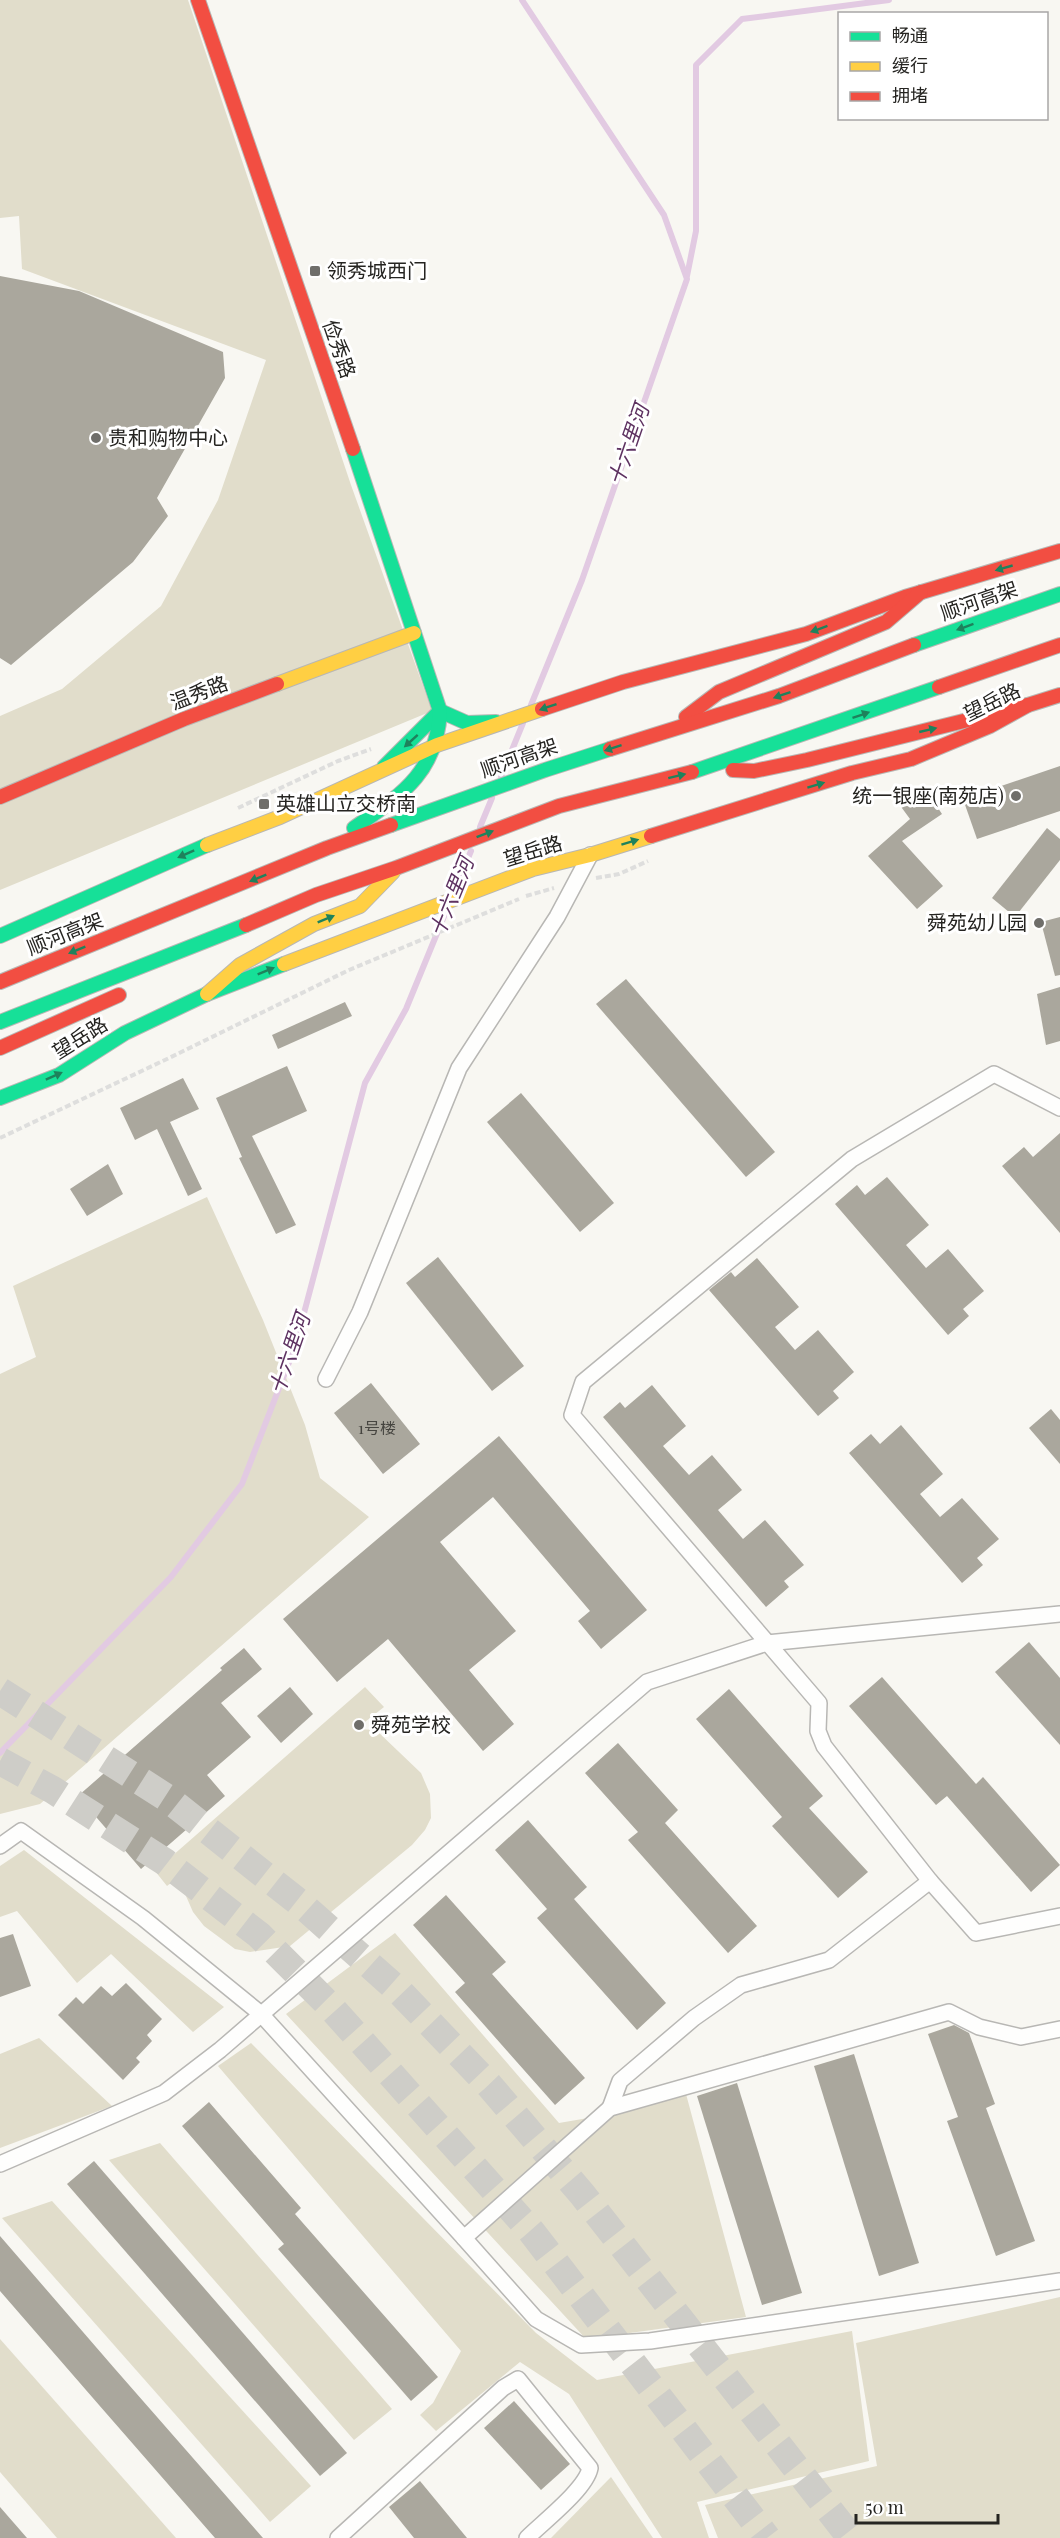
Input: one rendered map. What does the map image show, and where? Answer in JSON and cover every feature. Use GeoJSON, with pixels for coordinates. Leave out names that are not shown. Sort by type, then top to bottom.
{"type":"FeatureCollection","features":[{"type":"Feature","properties":{"kind":"main road","name":"俭秀路"},"geometry":{"type":"LineString","coordinates":[[198,0],[440,711]]}},
{"type":"Feature","properties":{"kind":"main road"},"geometry":{"type":"LineString","coordinates":[[0,936],[201,847],[280,817],[437,745],[623,682],[806,634],[921,592],[1060,551]]}},
{"type":"Feature","properties":{"kind":"main road"},"geometry":{"type":"LineString","coordinates":[[668,730],[719,692],[886,622],[921,592]]}},
{"type":"Feature","properties":{"kind":"main road","name":"顺河高架"},"geometry":{"type":"LineString","coordinates":[[2,980],[327,848],[544,770],[779,696],[963,627],[1060,594]]}},
{"type":"Feature","properties":{"kind":"main road","name":"温秀路"},"geometry":{"type":"LineString","coordinates":[[0,797],[184,719],[414,633]]}},
{"type":"Feature","properties":{"kind":"main road"},"geometry":{"type":"LineString","coordinates":[[0,1022],[243,928],[316,895],[396,868],[559,806],[707,768],[1060,645]]}},
{"type":"Feature","properties":{"kind":"main road","name":"望岳路"},"geometry":{"type":"LineString","coordinates":[[0,1098],[59,1075],[125,1033],[207,994],[400,918],[533,869],[590,855],[852,773],[911,759],[990,726],[1028,705],[1060,695]]}},
{"type":"Feature","properties":{"kind":"main road"},"geometry":{"type":"LineString","coordinates":[[707,768],[754,771],[1028,705]]}},
{"type":"Feature","properties":{"kind":"main road"},"geometry":{"type":"LineString","coordinates":[[440,711],[466,723],[501,722]]}},
{"type":"Feature","properties":{"kind":"main road"},"geometry":{"type":"LineString","coordinates":[[327,848],[412,785],[437,745],[441,731],[440,711]]}},
{"type":"Feature","properties":{"kind":"main road"},"geometry":{"type":"LineString","coordinates":[[381,771],[440,711]]}},
{"type":"Feature","properties":{"kind":"main road"},"geometry":{"type":"LineString","coordinates":[[207,994],[240,965],[314,924],[360,906],[396,868]]}},
{"type":"Feature","properties":{"kind":"main road"},"geometry":{"type":"LineString","coordinates":[[159,975],[204,943]]}},
{"type":"Feature","properties":{"kind":"main road"},"geometry":{"type":"LineString","coordinates":[[0,1048],[130,990]]}},
{"type":"Feature","properties":{"kind":"street"},"geometry":{"type":"LineString","coordinates":[[326,1379],[360,1312],[459,1068],[557,917],[590,855]]}},
{"type":"Feature","properties":{"kind":"street"},"geometry":{"type":"LineString","coordinates":[[1060,1108],[994,1074],[852,1159],[583,1382],[572,1416],[819,1703],[819,1731],[824,1746],[930,1881],[976,1933],[1060,1916]]}},
{"type":"Feature","properties":{"kind":"street"},"geometry":{"type":"LineString","coordinates":[[0,2164],[164,2093],[261,2014],[647,1682],[767,1643],[1060,1614]]}},
{"type":"Feature","properties":{"kind":"street"},"geometry":{"type":"LineString","coordinates":[[0,1846],[21,1831],[143,1918],[261,2014],[536,2319],[581,2345],[650,2341],[1060,2281]]}},
{"type":"Feature","properties":{"kind":"street"},"geometry":{"type":"LineString","coordinates":[[610,2109],[620,2081],[694,2018],[741,1985],[829,1960],[930,1881]]}},
{"type":"Feature","properties":{"kind":"street"},"geometry":{"type":"LineString","coordinates":[[464,2238],[610,2109],[949,2012],[979,2027],[1022,2037],[1060,2028]]}},
{"type":"Feature","properties":{"kind":"street"},"geometry":{"type":"LineString","coordinates":[[338,2538],[503,2388],[518,2379],[590,2468],[588,2476],[575,2491],[527,2538]]}},
{"type":"Feature","properties":{"kind":"path"},"geometry":{"type":"LineString","coordinates":[[0,1138],[377,958],[525,896]]}},
{"type":"Feature","properties":{"kind":"shaded area"},"geometry":{"type":"Polygon","coordinates":[[[0,0],[188,0],[351,485],[432,711],[0,890],[0,716],[62,689],[161,606],[218,500],[266,360],[22,269],[19,216],[0,218],[0,0]]]}},
{"type":"Feature","properties":{"kind":"shaded area"},"geometry":{"type":"Polygon","coordinates":[[[207,1197],[263,1320],[305,1425],[320,1478],[369,1517],[40,1804],[0,1814],[0,1374],[36,1357],[13,1286],[207,1197]]]}},
{"type":"Feature","properties":{"kind":"shaded area"},"geometry":{"type":"Polygon","coordinates":[[[365,1687],[384,1707],[356,1729],[376,1730],[421,1773],[430,1794],[431,1818],[425,1830],[412,1845],[290,1946],[250,1952],[235,1949],[204,1926],[193,1912],[186,1896],[184,1873],[167,1886],[155,1871],[365,1687]]]}},
{"type":"Feature","properties":{"kind":"shaded area"},"geometry":{"type":"Polygon","coordinates":[[[24,1850],[224,2007],[193,2032],[111,1954],[77,1983],[17,1911],[0,1917],[0,1866],[24,1850]]]}},
{"type":"Feature","properties":{"kind":"shaded area"},"geometry":{"type":"Polygon","coordinates":[[[395,1933],[559,2123],[617,2113],[686,2094],[746,2317],[586,2339],[286,2014],[395,1933]]]}},
{"type":"Feature","properties":{"kind":"shaded area"},"geometry":{"type":"Polygon","coordinates":[[[39,2038],[112,2106],[0,2148],[0,2054],[39,2038]]]}},
{"type":"Feature","properties":{"kind":"shaded area"},"geometry":{"type":"Polygon","coordinates":[[[251,2043],[536,2333],[597,2380],[852,2331],[869,2461],[697,2502],[709,2538],[662,2538],[569,2394],[520,2362],[436,2431],[420,2415],[433,2403],[461,2351],[218,2066],[251,2043]]]}},
{"type":"Feature","properties":{"kind":"shaded area"},"geometry":{"type":"Polygon","coordinates":[[[160,2143],[392,2409],[354,2440],[109,2160],[160,2143]]]}},
{"type":"Feature","properties":{"kind":"shaded area"},"geometry":{"type":"Polygon","coordinates":[[[52,2201],[311,2486],[270,2522],[2,2218],[52,2201]]]}},
{"type":"Feature","properties":{"kind":"shaded area"},"geometry":{"type":"Polygon","coordinates":[[[1060,2297],[1060,2538],[718,2538],[705,2505],[877,2466],[856,2343],[1060,2297]]]}},
{"type":"Feature","properties":{"kind":"shaded area"},"geometry":{"type":"Polygon","coordinates":[[[0,2339],[176,2538],[57,2538],[0,2472],[0,2339]]]}},
{"type":"Feature","properties":{"kind":"shaded area"},"geometry":{"type":"Polygon","coordinates":[[[611,2477],[653,2538],[551,2538],[611,2477]]]}},
{"type":"Feature","properties":{"kind":"building","name":"贵和购物中心"},"geometry":{"type":"Polygon","coordinates":[[[0,276],[79,291],[223,352],[225,378],[157,498],[168,516],[133,562],[11,665],[0,658],[0,276]]]}},
{"type":"Feature","properties":{"kind":"building"},"geometry":{"type":"Polygon","coordinates":[[[1060,766],[1060,811],[977,839],[963,799],[1060,766]]]}},
{"type":"Feature","properties":{"kind":"building"},"geometry":{"type":"Polygon","coordinates":[[[924,787],[942,814],[902,841],[943,886],[917,909],[868,856],[910,819],[899,804],[924,787]]]}},
{"type":"Feature","properties":{"kind":"building"},"geometry":{"type":"Polygon","coordinates":[[[1047,828],[1060,839],[1060,860],[1015,917],[992,898],[1047,828]]]}},
{"type":"Feature","properties":{"kind":"building"},"geometry":{"type":"Polygon","coordinates":[[[1060,917],[1060,975],[1055,976],[1041,922],[1060,917]]]}},
{"type":"Feature","properties":{"kind":"building"},"geometry":{"type":"Polygon","coordinates":[[[626,979],[775,1152],[746,1177],[596,1004],[626,979]]]}},
{"type":"Feature","properties":{"kind":"building"},"geometry":{"type":"Polygon","coordinates":[[[1060,987],[1060,1041],[1046,1045],[1037,994],[1060,987]]]}},
{"type":"Feature","properties":{"kind":"building"},"geometry":{"type":"Polygon","coordinates":[[[345,1002],[352,1016],[278,1049],[272,1035],[345,1002]]]}},
{"type":"Feature","properties":{"kind":"building"},"geometry":{"type":"Polygon","coordinates":[[[287,1066],[307,1111],[252,1136],[296,1225],[276,1234],[239,1158],[242,1157],[216,1098],[287,1066]]]}},
{"type":"Feature","properties":{"kind":"building"},"geometry":{"type":"Polygon","coordinates":[[[183,1078],[199,1109],[170,1122],[202,1189],[188,1196],[157,1129],[135,1140],[120,1108],[183,1078]]]}},
{"type":"Feature","properties":{"kind":"building"},"geometry":{"type":"Polygon","coordinates":[[[521,1093],[614,1203],[580,1232],[487,1122],[521,1093]]]}},
{"type":"Feature","properties":{"kind":"building"},"geometry":{"type":"Polygon","coordinates":[[[1060,1133],[1060,1233],[1002,1166],[1024,1147],[1033,1157],[1060,1133]]]}},
{"type":"Feature","properties":{"kind":"building"},"geometry":{"type":"Polygon","coordinates":[[[108,1164],[123,1194],[87,1216],[70,1189],[108,1164]]]}},
{"type":"Feature","properties":{"kind":"building"},"geometry":{"type":"Polygon","coordinates":[[[887,1177],[929,1225],[906,1245],[926,1268],[948,1249],[984,1291],[963,1309],[969,1316],[948,1335],[835,1204],[857,1185],[865,1195],[887,1177]]]}},
{"type":"Feature","properties":{"kind":"building"},"geometry":{"type":"Polygon","coordinates":[[[438,1257],[524,1366],[492,1391],[406,1283],[438,1257]]]}},
{"type":"Feature","properties":{"kind":"building"},"geometry":{"type":"Polygon","coordinates":[[[757,1258],[799,1307],[775,1327],[795,1350],[818,1330],[854,1372],[833,1391],[839,1398],[818,1416],[709,1290],[731,1272],[735,1277],[757,1258]]]}},
{"type":"Feature","properties":{"kind":"building"},"geometry":{"type":"Polygon","coordinates":[[[371,1383],[420,1444],[383,1474],[334,1413],[371,1383]]]}},
{"type":"Feature","properties":{"kind":"building"},"geometry":{"type":"Polygon","coordinates":[[[652,1385],[686,1426],[663,1446],[689,1475],[712,1455],[742,1490],[718,1510],[743,1539],[765,1520],[804,1565],[784,1581],[789,1587],[766,1607],[603,1417],[620,1402],[625,1408],[652,1385]]]}},
{"type":"Feature","properties":{"kind":"building"},"geometry":{"type":"Polygon","coordinates":[[[1051,1409],[1060,1420],[1060,1464],[1029,1428],[1051,1409]]]}},
{"type":"Feature","properties":{"kind":"building"},"geometry":{"type":"Polygon","coordinates":[[[901,1425],[943,1474],[920,1494],[940,1517],[962,1498],[999,1539],[977,1558],[983,1565],[962,1583],[849,1453],[871,1434],[880,1444],[901,1425]]]}},
{"type":"Feature","properties":{"kind":"building"},"geometry":{"type":"Polygon","coordinates":[[[499,1436],[647,1610],[601,1649],[578,1621],[590,1611],[493,1497],[440,1542],[516,1631],[469,1670],[514,1724],[483,1751],[388,1639],[337,1682],[283,1619],[499,1436]]]}},
{"type":"Feature","properties":{"kind":"building"},"geometry":{"type":"Polygon","coordinates":[[[1029,1642],[1060,1678],[1060,1745],[995,1672],[1029,1642]]]}},
{"type":"Feature","properties":{"kind":"building"},"geometry":{"type":"Polygon","coordinates":[[[244,1648],[262,1669],[221,1703],[251,1737],[207,1775],[225,1796],[141,1869],[78,1796],[244,1648]]]}},
{"type":"Feature","properties":{"kind":"building"},"geometry":{"type":"Polygon","coordinates":[[[882,1677],[976,1784],[983,1777],[1060,1865],[1031,1892],[947,1796],[936,1805],[849,1706],[882,1677]]]}},
{"type":"Feature","properties":{"kind":"building"},"geometry":{"type":"Polygon","coordinates":[[[290,1687],[313,1714],[281,1743],[257,1716],[290,1687]]]}},
{"type":"Feature","properties":{"kind":"building"},"geometry":{"type":"Polygon","coordinates":[[[729,1689],[823,1796],[809,1808],[868,1872],[838,1898],[772,1826],[782,1817],[696,1719],[729,1689]]]}},
{"type":"Feature","properties":{"kind":"building"},"geometry":{"type":"Polygon","coordinates":[[[618,1743],[678,1810],[665,1823],[757,1926],[728,1953],[628,1840],[638,1832],[585,1773],[618,1743]]]}},
{"type":"Feature","properties":{"kind":"building"},"geometry":{"type":"Polygon","coordinates":[[[528,1820],[587,1887],[574,1899],[666,2003],[637,2030],[537,1918],[547,1909],[495,1850],[528,1820]]]}},
{"type":"Feature","properties":{"kind":"building"},"geometry":{"type":"Polygon","coordinates":[[[446,1895],[506,1962],[492,1974],[585,2078],[555,2105],[455,1992],[465,1983],[413,1925],[446,1895]]]}},
{"type":"Feature","properties":{"kind":"building"},"geometry":{"type":"Polygon","coordinates":[[[13,1934],[31,1986],[0,1997],[0,1938],[13,1934]]]}},
{"type":"Feature","properties":{"kind":"building"},"geometry":{"type":"Polygon","coordinates":[[[126,1983],[162,2019],[147,2035],[152,2041],[136,2058],[140,2062],[123,2080],[58,2015],[76,1997],[83,2004],[101,1986],[112,1996],[126,1983]]]}},
{"type":"Feature","properties":{"kind":"building"},"geometry":{"type":"Polygon","coordinates":[[[954,2025],[969,2033],[995,2104],[986,2108],[1035,2241],[996,2256],[947,2121],[958,2117],[928,2034],[954,2025]]]}},
{"type":"Feature","properties":{"kind":"building"},"geometry":{"type":"Polygon","coordinates":[[[854,2054],[919,2263],[879,2276],[814,2066],[854,2054]]]}},
{"type":"Feature","properties":{"kind":"building"},"geometry":{"type":"Polygon","coordinates":[[[737,2083],[802,2293],[762,2305],[697,2096],[737,2083]]]}},
{"type":"Feature","properties":{"kind":"building"},"geometry":{"type":"Polygon","coordinates":[[[209,2102],[301,2208],[295,2214],[438,2377],[411,2401],[278,2249],[284,2244],[182,2126],[209,2102]]]}},
{"type":"Feature","properties":{"kind":"building"},"geometry":{"type":"Polygon","coordinates":[[[94,2161],[347,2453],[320,2476],[67,2184],[94,2161]]]}},
{"type":"Feature","properties":{"kind":"building"},"geometry":{"type":"Polygon","coordinates":[[[0,2236],[263,2538],[215,2538],[99,2405],[0,2291],[0,2236]]]}},
{"type":"Feature","properties":{"kind":"building"},"geometry":{"type":"Polygon","coordinates":[[[514,2401],[570,2464],[541,2490],[484,2428],[514,2401]]]}},
{"type":"Feature","properties":{"kind":"building"},"geometry":{"type":"Polygon","coordinates":[[[420,2481],[467,2538],[414,2538],[389,2507],[420,2481]]]}},
{"type":"Feature","properties":{"kind":"building"},"geometry":{"type":"Polygon","coordinates":[[[0,2507],[27,2538],[0,2538],[0,2507]]]}},
{"type":"Feature","properties":{"kind":"waterway","name":"十六里河"},"geometry":{"type":"LineString","coordinates":[[522,0],[664,215],[687,279],[582,580],[531,705]]}},
{"type":"Feature","properties":{"kind":"waterway"},"geometry":{"type":"LineString","coordinates":[[687,276],[696,231],[696,65],[742,19],[889,0]]}},
{"type":"Feature","properties":{"kind":"waterway","name":"十六里河"},"geometry":{"type":"LineString","coordinates":[[501,777],[523,723]]}},
{"type":"Feature","properties":{"kind":"waterway","name":"十六里河"},"geometry":{"type":"LineString","coordinates":[[480,827],[492,798]]}},
{"type":"Feature","properties":{"kind":"waterway","name":"十六里河"},"geometry":{"type":"LineString","coordinates":[[454,891],[471,851]]}},
{"type":"Feature","properties":{"kind":"waterway","name":"十六里河"},"geometry":{"type":"LineString","coordinates":[[0,1753],[171,1577],[242,1484],[295,1347],[365,1083],[406,1009],[447,909]]}},
{"type":"Feature","properties":{"kind":"tunnel"},"geometry":{"type":"LineString","coordinates":[[0,1691],[167,1798],[301,1904],[399,1991],[489,2085],[582,2194],[851,2538]]}},
{"type":"Feature","properties":{"kind":"tunnel"},"geometry":{"type":"LineString","coordinates":[[0,1761],[53,1790],[165,1862],[259,1935],[328,2004],[531,2231],[767,2538]]}},
{"type":"Feature","properties":{"kind":"traffic: fast"},"geometry":{"type":"LineString","coordinates":[[353,449],[440,711]]}},
{"type":"Feature","properties":{"kind":"traffic: fast"},"geometry":{"type":"LineString","coordinates":[[914,645],[1060,594]]}},
{"type":"Feature","properties":{"kind":"traffic: fast"},"geometry":{"type":"LineString","coordinates":[[692,772],[939,687]]}},
{"type":"Feature","properties":{"kind":"traffic: fast"},"geometry":{"type":"LineString","coordinates":[[440,711],[467,723],[496,722]]}},
{"type":"Feature","properties":{"kind":"traffic: fast"},"geometry":{"type":"LineString","coordinates":[[384,767],[440,711]]}},
{"type":"Feature","properties":{"kind":"traffic: fast"},"geometry":{"type":"LineString","coordinates":[[354,828],[401,793],[424,767],[432,751],[440,711]]}},
{"type":"Feature","properties":{"kind":"traffic: fast"},"geometry":{"type":"LineString","coordinates":[[391,825],[610,749]]}},
{"type":"Feature","properties":{"kind":"traffic: fast"},"geometry":{"type":"LineString","coordinates":[[0,936],[207,845]]}},
{"type":"Feature","properties":{"kind":"traffic: fast"},"geometry":{"type":"LineString","coordinates":[[0,1022],[246,925]]}},
{"type":"Feature","properties":{"kind":"traffic: fast"},"geometry":{"type":"LineString","coordinates":[[0,1098],[59,1075],[125,1033],[207,994],[284,964]]}},
{"type":"Feature","properties":{"kind":"traffic: slow"},"geometry":{"type":"LineString","coordinates":[[277,684],[414,633]]}},
{"type":"Feature","properties":{"kind":"traffic: slow"},"geometry":{"type":"LineString","coordinates":[[207,845],[280,817],[437,745],[542,709]]}},
{"type":"Feature","properties":{"kind":"traffic: slow"},"geometry":{"type":"LineString","coordinates":[[284,964],[533,869],[590,855],[651,836]]}},
{"type":"Feature","properties":{"kind":"traffic: slow"},"geometry":{"type":"LineString","coordinates":[[207,994],[240,965],[314,924],[360,906],[393,872]]}},
{"type":"Feature","properties":{"kind":"traffic: jam"},"geometry":{"type":"LineString","coordinates":[[198,0],[353,449]]}},
{"type":"Feature","properties":{"kind":"traffic: jam"},"geometry":{"type":"LineString","coordinates":[[542,709],[623,682],[806,634],[905,597],[1060,551]]}},
{"type":"Feature","properties":{"kind":"traffic: jam"},"geometry":{"type":"LineString","coordinates":[[686,717],[719,692],[886,622],[921,592]]}},
{"type":"Feature","properties":{"kind":"traffic: jam"},"geometry":{"type":"LineString","coordinates":[[610,749],[779,696],[914,645]]}},
{"type":"Feature","properties":{"kind":"traffic: jam"},"geometry":{"type":"LineString","coordinates":[[939,687],[1060,645]]}},
{"type":"Feature","properties":{"kind":"traffic: jam"},"geometry":{"type":"LineString","coordinates":[[0,797],[184,719],[277,684]]}},
{"type":"Feature","properties":{"kind":"traffic: jam"},"geometry":{"type":"LineString","coordinates":[[651,836],[852,773],[911,759],[990,726],[1028,705],[1060,695]]}},
{"type":"Feature","properties":{"kind":"traffic: jam"},"geometry":{"type":"LineString","coordinates":[[733,770],[754,771],[807,760],[1028,705]]}},
{"type":"Feature","properties":{"kind":"traffic: jam"},"geometry":{"type":"LineString","coordinates":[[246,925],[316,895],[396,868],[559,806],[692,772]]}},
{"type":"Feature","properties":{"kind":"traffic: jam"},"geometry":{"type":"LineString","coordinates":[[0,982],[327,848],[391,825]]}},
{"type":"Feature","properties":{"kind":"traffic: jam"},"geometry":{"type":"LineString","coordinates":[[0,1048],[119,995]]}},
{"type":"Feature","properties":{"kind":"place","name":"领秀城西门"},"geometry":{"type":"Point","coordinates":[315,271]}},
{"type":"Feature","properties":{"kind":"place","name":"贵和购物中心"},"geometry":{"type":"Point","coordinates":[96,438]}},
{"type":"Feature","properties":{"kind":"place","name":"统一银座(南苑店)"},"geometry":{"type":"Point","coordinates":[1016,796]}},
{"type":"Feature","properties":{"kind":"place","name":"英雄山立交桥南"},"geometry":{"type":"Point","coordinates":[264,804]}},
{"type":"Feature","properties":{"kind":"place","name":"舜苑幼儿园"},"geometry":{"type":"Point","coordinates":[1039,923]}},
{"type":"Feature","properties":{"kind":"place","name":"舜苑学校"},"geometry":{"type":"Point","coordinates":[359,1725]}}]}
